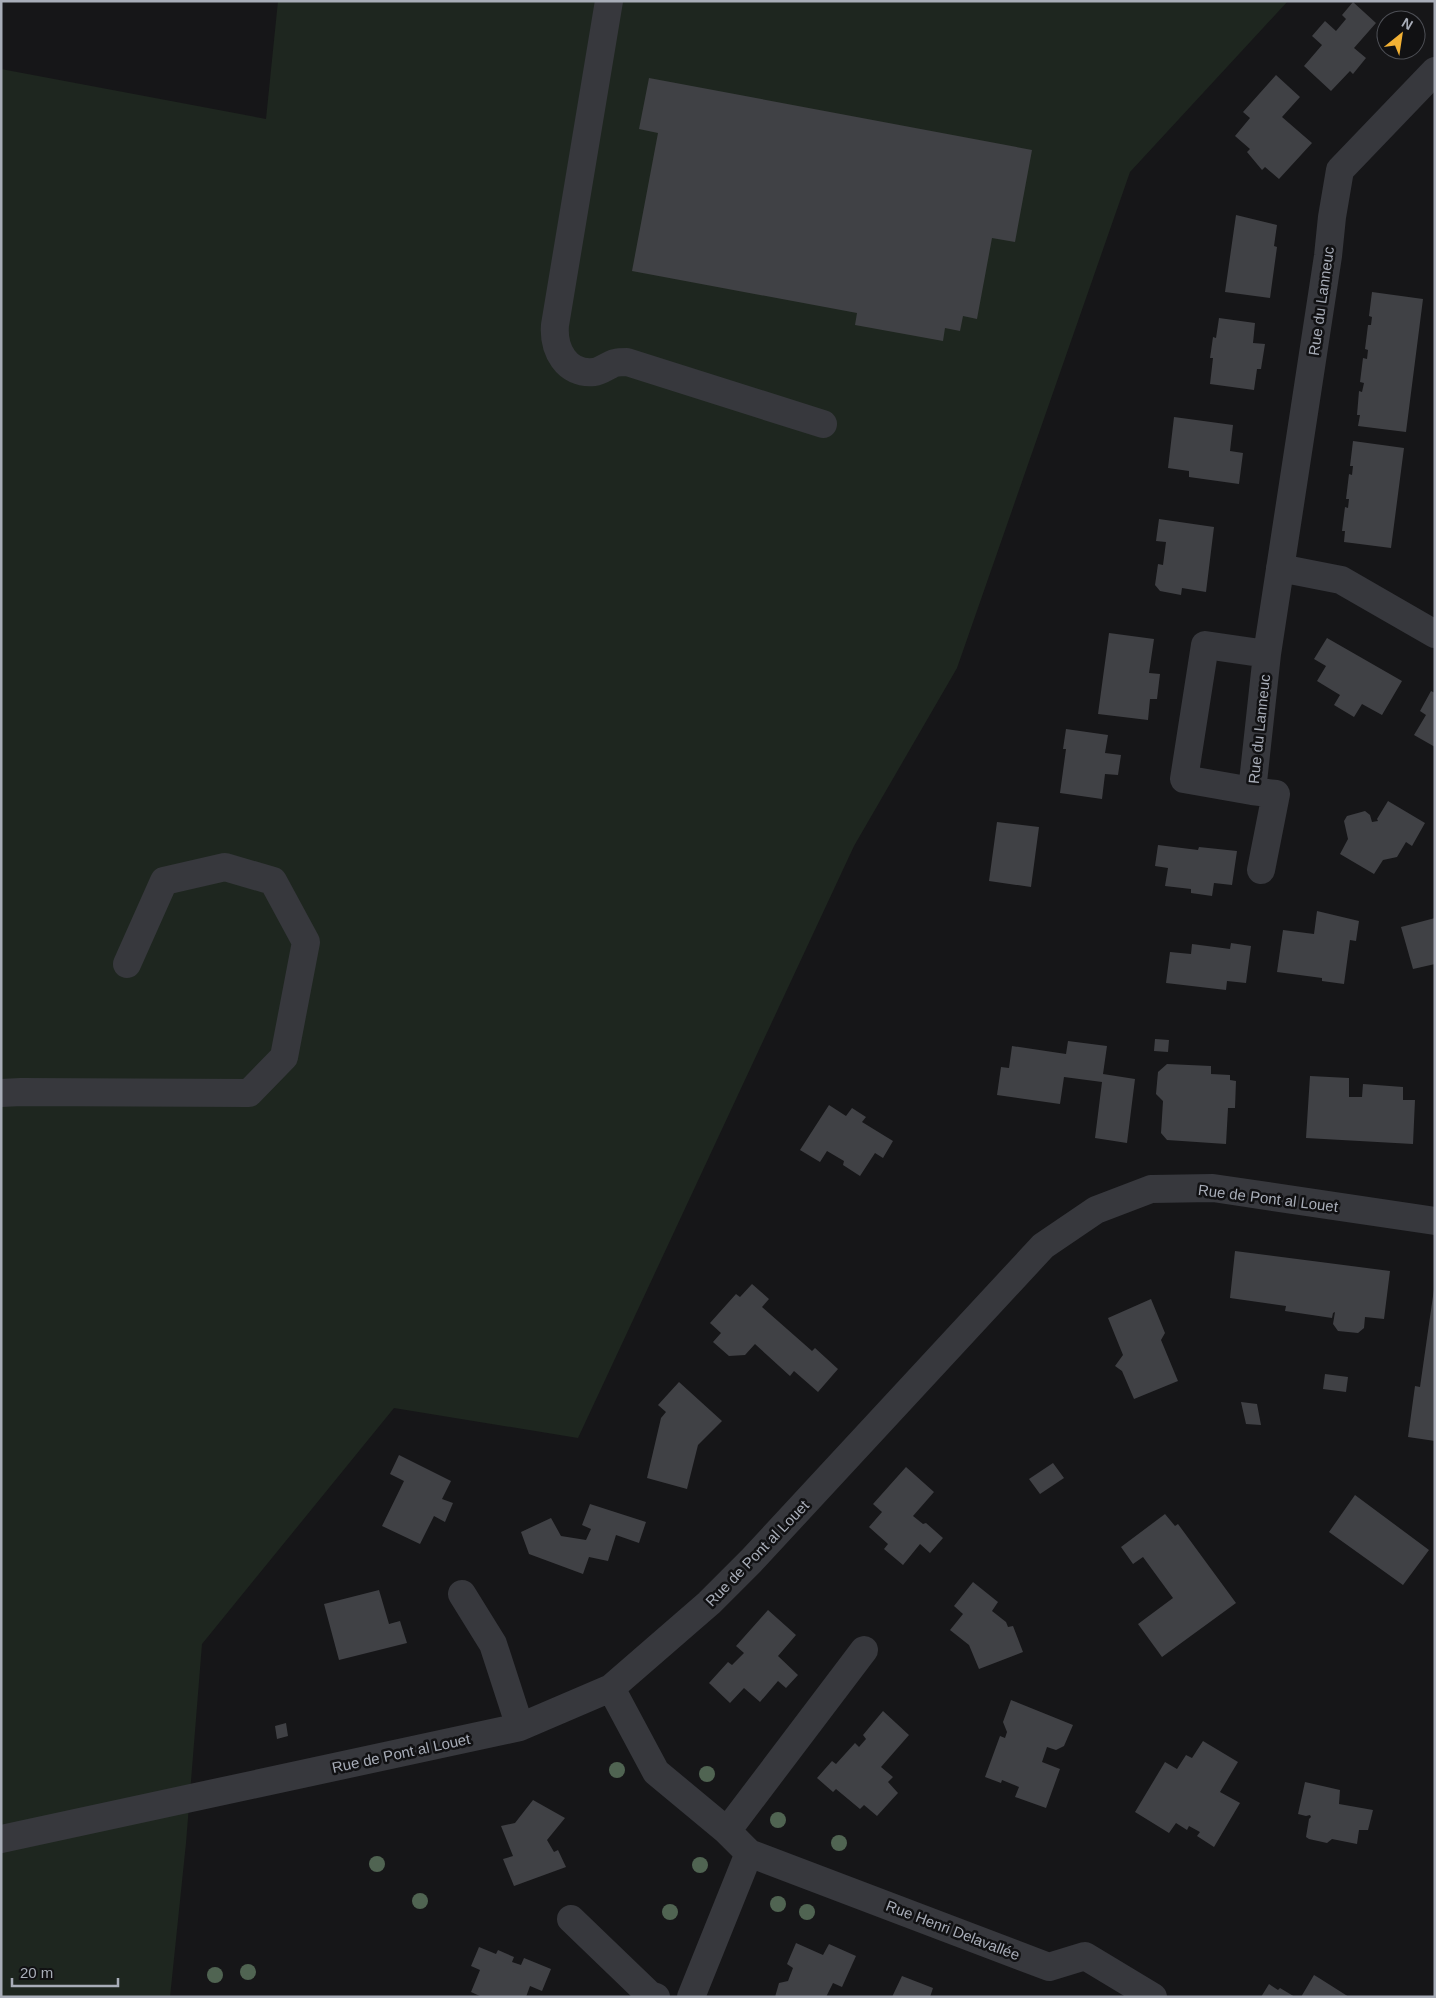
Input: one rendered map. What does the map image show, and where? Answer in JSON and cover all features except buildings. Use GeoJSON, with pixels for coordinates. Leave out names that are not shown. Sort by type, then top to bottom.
{"type":"FeatureCollection","features":[{"type":"Feature","properties":{"kind":"street"},"geometry":{"type":"LineString","coordinates":[[609,1],[554,338],[557,349],[563,360],[571,367],[582,371],[593,372],[615,363],[627,362],[823,424]]}},
{"type":"Feature","properties":{"kind":"street","name":"Rue du Lanneuc"},"geometry":{"type":"LineString","coordinates":[[1261,870],[1276,794],[1252,791],[1266,654],[1340,170],[1435,71]]}},
{"type":"Feature","properties":{"kind":"street"},"geometry":{"type":"LineString","coordinates":[[1280,568],[1341,580],[1435,634]]}},
{"type":"Feature","properties":{"kind":"street"},"geometry":{"type":"LineString","coordinates":[[1252,791],[1184,779],[1205,645],[1266,654]]}},
{"type":"Feature","properties":{"kind":"street"},"geometry":{"type":"LineString","coordinates":[[1,1093],[249,1092],[284,1057],[306,942],[273,881],[225,867],[164,881],[127,964]]}},
{"type":"Feature","properties":{"kind":"street","name":"Rue de Pont al Louet"},"geometry":{"type":"LineString","coordinates":[[1,1839],[520,1727],[611,1688],[709,1603],[1044,1246],[1096,1210],[1152,1189],[1213,1188],[1435,1221]]}},
{"type":"Feature","properties":{"kind":"street"},"geometry":{"type":"LineString","coordinates":[[462,1594],[493,1644],[520,1727]]}},
{"type":"Feature","properties":{"kind":"street"},"geometry":{"type":"LineString","coordinates":[[727,1831],[864,1650]]}},
{"type":"Feature","properties":{"kind":"street","name":"Rue Henri Delavallée"},"geometry":{"type":"LineString","coordinates":[[611,1688],[656,1772],[727,1831],[749,1853],[1049,1967],[1085,1956],[1153,1997]]}},
{"type":"Feature","properties":{"kind":"street"},"geometry":{"type":"LineString","coordinates":[[691,1997],[749,1853]]}},
{"type":"Feature","properties":{"kind":"street"},"geometry":{"type":"LineString","coordinates":[[571,1919],[650,1995],[656,1997]]}},
{"type":"Feature","properties":{"kind":"shaded area"},"geometry":{"type":"Polygon","coordinates":[[[278,1],[1288,1],[1130,172],[957,668],[854,846],[578,1438],[394,1408],[202,1644],[186,1843],[170,1997],[1,1997],[1,69],[266,119],[278,1]]]}}]}
